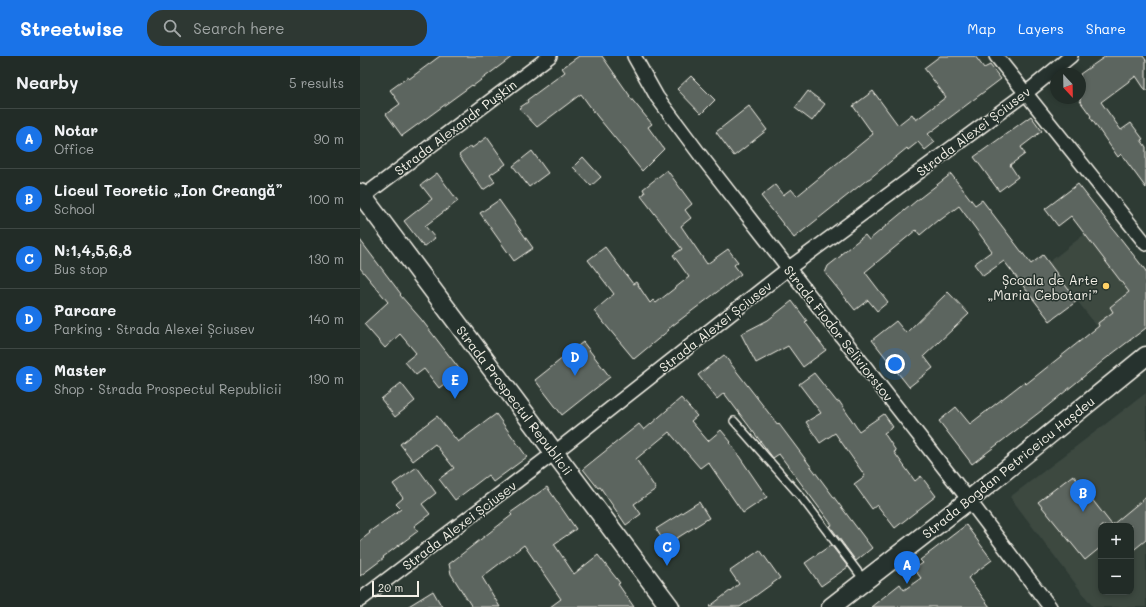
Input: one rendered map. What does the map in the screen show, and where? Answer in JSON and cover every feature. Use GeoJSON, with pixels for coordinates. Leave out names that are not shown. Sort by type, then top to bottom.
{"type":"FeatureCollection","features":[{"type":"Feature","properties":{"kind":"main road","name":"Strada Prospectul Republicii"},"geometry":{"type":"LineString","coordinates":[[361,196],[670,607]]}},
{"type":"Feature","properties":{"kind":"main road","name":"Strada Bogdan Petriceicu Hașdeu"},"geometry":{"type":"LineString","coordinates":[[831,607],[968,500],[1146,356]]}},
{"type":"Feature","properties":{"kind":"street","name":"Strada Alexandr Pușkin"},"geometry":{"type":"LineString","coordinates":[[361,196],[550,56]]}},
{"type":"Feature","properties":{"kind":"street","name":"Strada Fiodor Seliviorstov"},"geometry":{"type":"LineString","coordinates":[[634,56],[657,97],[701,156],[1050,607]]}},
{"type":"Feature","properties":{"kind":"street"},"geometry":{"type":"LineString","coordinates":[[996,56],[1146,244]]}},
{"type":"Feature","properties":{"kind":"street","name":"Strada Alexei Șciusev"},"geometry":{"type":"LineString","coordinates":[[360,600],[554,453],[789,268],[1026,93],[1071,56]]}},
{"type":"Feature","properties":{"kind":"lane"},"geometry":{"type":"LineString","coordinates":[[734,421],[802,498],[864,580]]}},
{"type":"Feature","properties":{"kind":"shaded area","name":"Școala de Arte „Maria Cebotari”"},"geometry":{"type":"Polygon","coordinates":[[[1105,218],[1146,271],[1146,328],[1116,351],[1048,263],[1105,218]]]}},
{"type":"Feature","properties":{"kind":"shaded area"},"geometry":{"type":"Polygon","coordinates":[[[1146,393],[1146,607],[1093,607],[1010,497],[1146,393]]]}},
{"type":"Feature","properties":{"kind":"building"},"geometry":{"type":"Polygon","coordinates":[[[440,56],[513,56],[402,136],[386,114],[400,104],[390,90],[408,77],[409,79],[440,56]]]}},
{"type":"Feature","properties":{"kind":"building"},"geometry":{"type":"Polygon","coordinates":[[[579,56],[602,56],[629,96],[652,124],[648,127],[664,149],[642,171],[581,94],[537,127],[519,108],[528,102],[527,100],[565,72],[562,68],[579,56]]]}},
{"type":"Feature","properties":{"kind":"building"},"geometry":{"type":"Polygon","coordinates":[[[940,56],[975,56],[984,68],[990,65],[1001,79],[928,134],[935,142],[925,150],[918,142],[908,150],[907,148],[794,238],[761,196],[775,185],[783,195],[791,189],[797,196],[873,134],[853,106],[873,91],[898,125],[912,114],[916,120],[946,97],[924,68],[940,56]]]}},
{"type":"Feature","properties":{"kind":"building"},"geometry":{"type":"Polygon","coordinates":[[[1106,56],[1143,56],[1146,60],[1146,91],[1136,76],[1101,102],[1121,130],[1131,123],[1143,139],[1141,140],[1146,147],[1146,188],[1121,154],[1118,157],[1082,104],[1086,104],[1086,70],[1106,56]]]}},
{"type":"Feature","properties":{"kind":"building"},"geometry":{"type":"Polygon","coordinates":[[[691,76],[715,100],[701,114],[677,89],[691,76]]]}},
{"type":"Feature","properties":{"kind":"building"},"geometry":{"type":"Polygon","coordinates":[[[808,91],[825,104],[812,121],[795,108],[808,91]]]}},
{"type":"Feature","properties":{"kind":"building"},"geometry":{"type":"Polygon","coordinates":[[[749,106],[767,130],[734,156],[716,132],[749,106]]]}},
{"type":"Feature","properties":{"kind":"building"},"geometry":{"type":"Polygon","coordinates":[[[1031,116],[1042,131],[1021,147],[1025,154],[1010,165],[1018,177],[999,191],[974,157],[1031,116]]]}},
{"type":"Feature","properties":{"kind":"building"},"geometry":{"type":"Polygon","coordinates":[[[487,137],[506,164],[490,175],[495,182],[483,190],[459,155],[487,137]]]}},
{"type":"Feature","properties":{"kind":"building"},"geometry":{"type":"Polygon","coordinates":[[[532,151],[548,173],[529,187],[513,166],[532,151]]]}},
{"type":"Feature","properties":{"kind":"building"},"geometry":{"type":"Polygon","coordinates":[[[583,157],[601,177],[591,186],[573,167],[583,157]]]}},
{"type":"Feature","properties":{"kind":"building"},"geometry":{"type":"Polygon","coordinates":[[[667,170],[692,204],[685,210],[691,218],[681,226],[707,264],[728,249],[738,262],[734,265],[741,274],[668,329],[669,330],[634,359],[594,311],[614,294],[588,260],[605,247],[633,284],[636,282],[650,303],[653,300],[656,303],[689,277],[673,255],[682,249],[641,196],[645,193],[643,189],[667,170]]]}},
{"type":"Feature","properties":{"kind":"building"},"geometry":{"type":"Polygon","coordinates":[[[437,173],[458,201],[425,226],[435,238],[424,247],[404,221],[432,199],[421,185],[437,173]]]}},
{"type":"Feature","properties":{"kind":"building"},"geometry":{"type":"Polygon","coordinates":[[[951,174],[975,205],[982,200],[1031,264],[1043,255],[1077,301],[1050,321],[1004,261],[983,276],[974,264],[992,251],[959,206],[939,221],[938,220],[920,235],[916,230],[865,272],[888,302],[877,311],[868,300],[855,310],[825,273],[828,266],[865,235],[869,240],[951,174]]]}},
{"type":"Feature","properties":{"kind":"building"},"geometry":{"type":"Polygon","coordinates":[[[1078,184],[1146,271],[1146,328],[972,464],[939,421],[956,407],[970,424],[1024,382],[1026,384],[1099,326],[1098,323],[1113,312],[1110,307],[1129,292],[1071,216],[1058,226],[1045,209],[1078,184]]]}},
{"type":"Feature","properties":{"kind":"building"},"geometry":{"type":"Polygon","coordinates":[[[499,200],[533,248],[514,261],[480,213],[499,200]]]}},
{"type":"Feature","properties":{"kind":"building"},"geometry":{"type":"Polygon","coordinates":[[[360,240],[401,294],[400,295],[421,319],[461,371],[439,388],[424,369],[416,375],[405,362],[416,353],[400,334],[385,348],[364,324],[388,302],[360,268],[360,240]]]}},
{"type":"Feature","properties":{"kind":"building"},"geometry":{"type":"Polygon","coordinates":[[[948,292],[969,314],[924,356],[933,368],[909,387],[872,340],[896,321],[906,333],[948,292]]]}},
{"type":"Feature","properties":{"kind":"building"},"geometry":{"type":"Polygon","coordinates":[[[792,301],[807,321],[805,322],[826,350],[803,367],[788,346],[756,363],[741,334],[768,320],[792,301]]]}},
{"type":"Feature","properties":{"kind":"building"},"geometry":{"type":"Polygon","coordinates":[[[583,342],[610,377],[562,415],[535,380],[583,342]]]}},
{"type":"Feature","properties":{"kind":"building"},"geometry":{"type":"Polygon","coordinates":[[[724,355],[778,425],[779,424],[872,548],[856,561],[830,526],[832,525],[779,454],[773,458],[724,393],[717,399],[698,375],[724,355]]]}},
{"type":"Feature","properties":{"kind":"building"},"geometry":{"type":"Polygon","coordinates":[[[814,373],[837,402],[839,401],[859,431],[884,414],[893,427],[884,433],[896,451],[894,452],[915,481],[921,476],[936,496],[895,528],[877,505],[872,509],[854,484],[865,476],[835,433],[820,443],[806,422],[821,413],[799,384],[814,373]]]}},
{"type":"Feature","properties":{"kind":"building"},"geometry":{"type":"Polygon","coordinates":[[[401,383],[415,401],[395,417],[381,399],[401,383]]]}},
{"type":"Feature","properties":{"kind":"building"},"geometry":{"type":"Polygon","coordinates":[[[681,398],[697,416],[691,421],[708,441],[721,430],[731,442],[730,443],[767,497],[743,513],[708,462],[700,468],[669,432],[636,459],[656,489],[634,504],[641,514],[626,525],[600,487],[598,488],[583,469],[639,424],[644,430],[681,398]]]}},
{"type":"Feature","properties":{"kind":"building"},"geometry":{"type":"Polygon","coordinates":[[[496,414],[527,457],[493,482],[488,475],[455,500],[439,479],[454,468],[435,444],[413,461],[400,444],[437,416],[458,442],[496,414]]]}},
{"type":"Feature","properties":{"kind":"building"},"geometry":{"type":"Polygon","coordinates":[[[417,467],[436,493],[422,504],[430,514],[414,526],[418,531],[360,576],[360,541],[370,533],[369,532],[401,509],[396,504],[403,498],[393,484],[417,467]]]}},
{"type":"Feature","properties":{"kind":"building"},"geometry":{"type":"Polygon","coordinates":[[[1073,475],[1110,523],[1098,523],[1098,549],[1085,560],[1038,502],[1073,475]]]}},
{"type":"Feature","properties":{"kind":"building"},"geometry":{"type":"Polygon","coordinates":[[[547,487],[576,529],[554,544],[574,574],[598,555],[620,583],[618,584],[634,607],[550,607],[561,599],[524,545],[482,577],[500,607],[472,607],[451,574],[449,564],[512,515],[510,513],[547,487]]]}},
{"type":"Feature","properties":{"kind":"building"},"geometry":{"type":"Polygon","coordinates":[[[1146,497],[1146,540],[1134,550],[1134,523],[1114,523],[1146,497]]]}},
{"type":"Feature","properties":{"kind":"building"},"geometry":{"type":"Polygon","coordinates":[[[699,502],[709,518],[666,545],[656,529],[699,502]]]}},
{"type":"Feature","properties":{"kind":"building"},"geometry":{"type":"Polygon","coordinates":[[[966,525],[992,560],[968,578],[990,607],[871,607],[900,584],[904,590],[921,578],[914,569],[923,563],[920,560],[966,525]]]}},
{"type":"Feature","properties":{"kind":"building"},"geometry":{"type":"Polygon","coordinates":[[[831,545],[848,567],[821,586],[805,563],[831,545]]]}},
{"type":"Feature","properties":{"kind":"building"},"geometry":{"type":"Polygon","coordinates":[[[760,550],[780,578],[740,607],[709,607],[739,584],[730,571],[760,550]]]}},
{"type":"Feature","properties":{"kind":"building"},"geometry":{"type":"Polygon","coordinates":[[[433,591],[442,607],[407,607],[433,591]]]}},
{"type":"Feature","properties":{"kind":"place","name":"Școala de Arte „Maria Cebotari”"},"geometry":{"type":"Point","coordinates":[1106,286]}},
{"type":"Feature","properties":{"kind":"place","name":"Parcare"},"geometry":{"type":"Point","coordinates":[575,376]}},
{"type":"Feature","properties":{"kind":"place","name":"Master"},"geometry":{"type":"Point","coordinates":[455,399]}},
{"type":"Feature","properties":{"kind":"place","name":"Liceul Teoretic „Ion Creangă”"},"geometry":{"type":"Point","coordinates":[1083,512]}},
{"type":"Feature","properties":{"kind":"place","name":"N:1,4,5,6,8"},"geometry":{"type":"Point","coordinates":[667,566]}},
{"type":"Feature","properties":{"kind":"place","name":"Notar"},"geometry":{"type":"Point","coordinates":[907,584]}}]}
